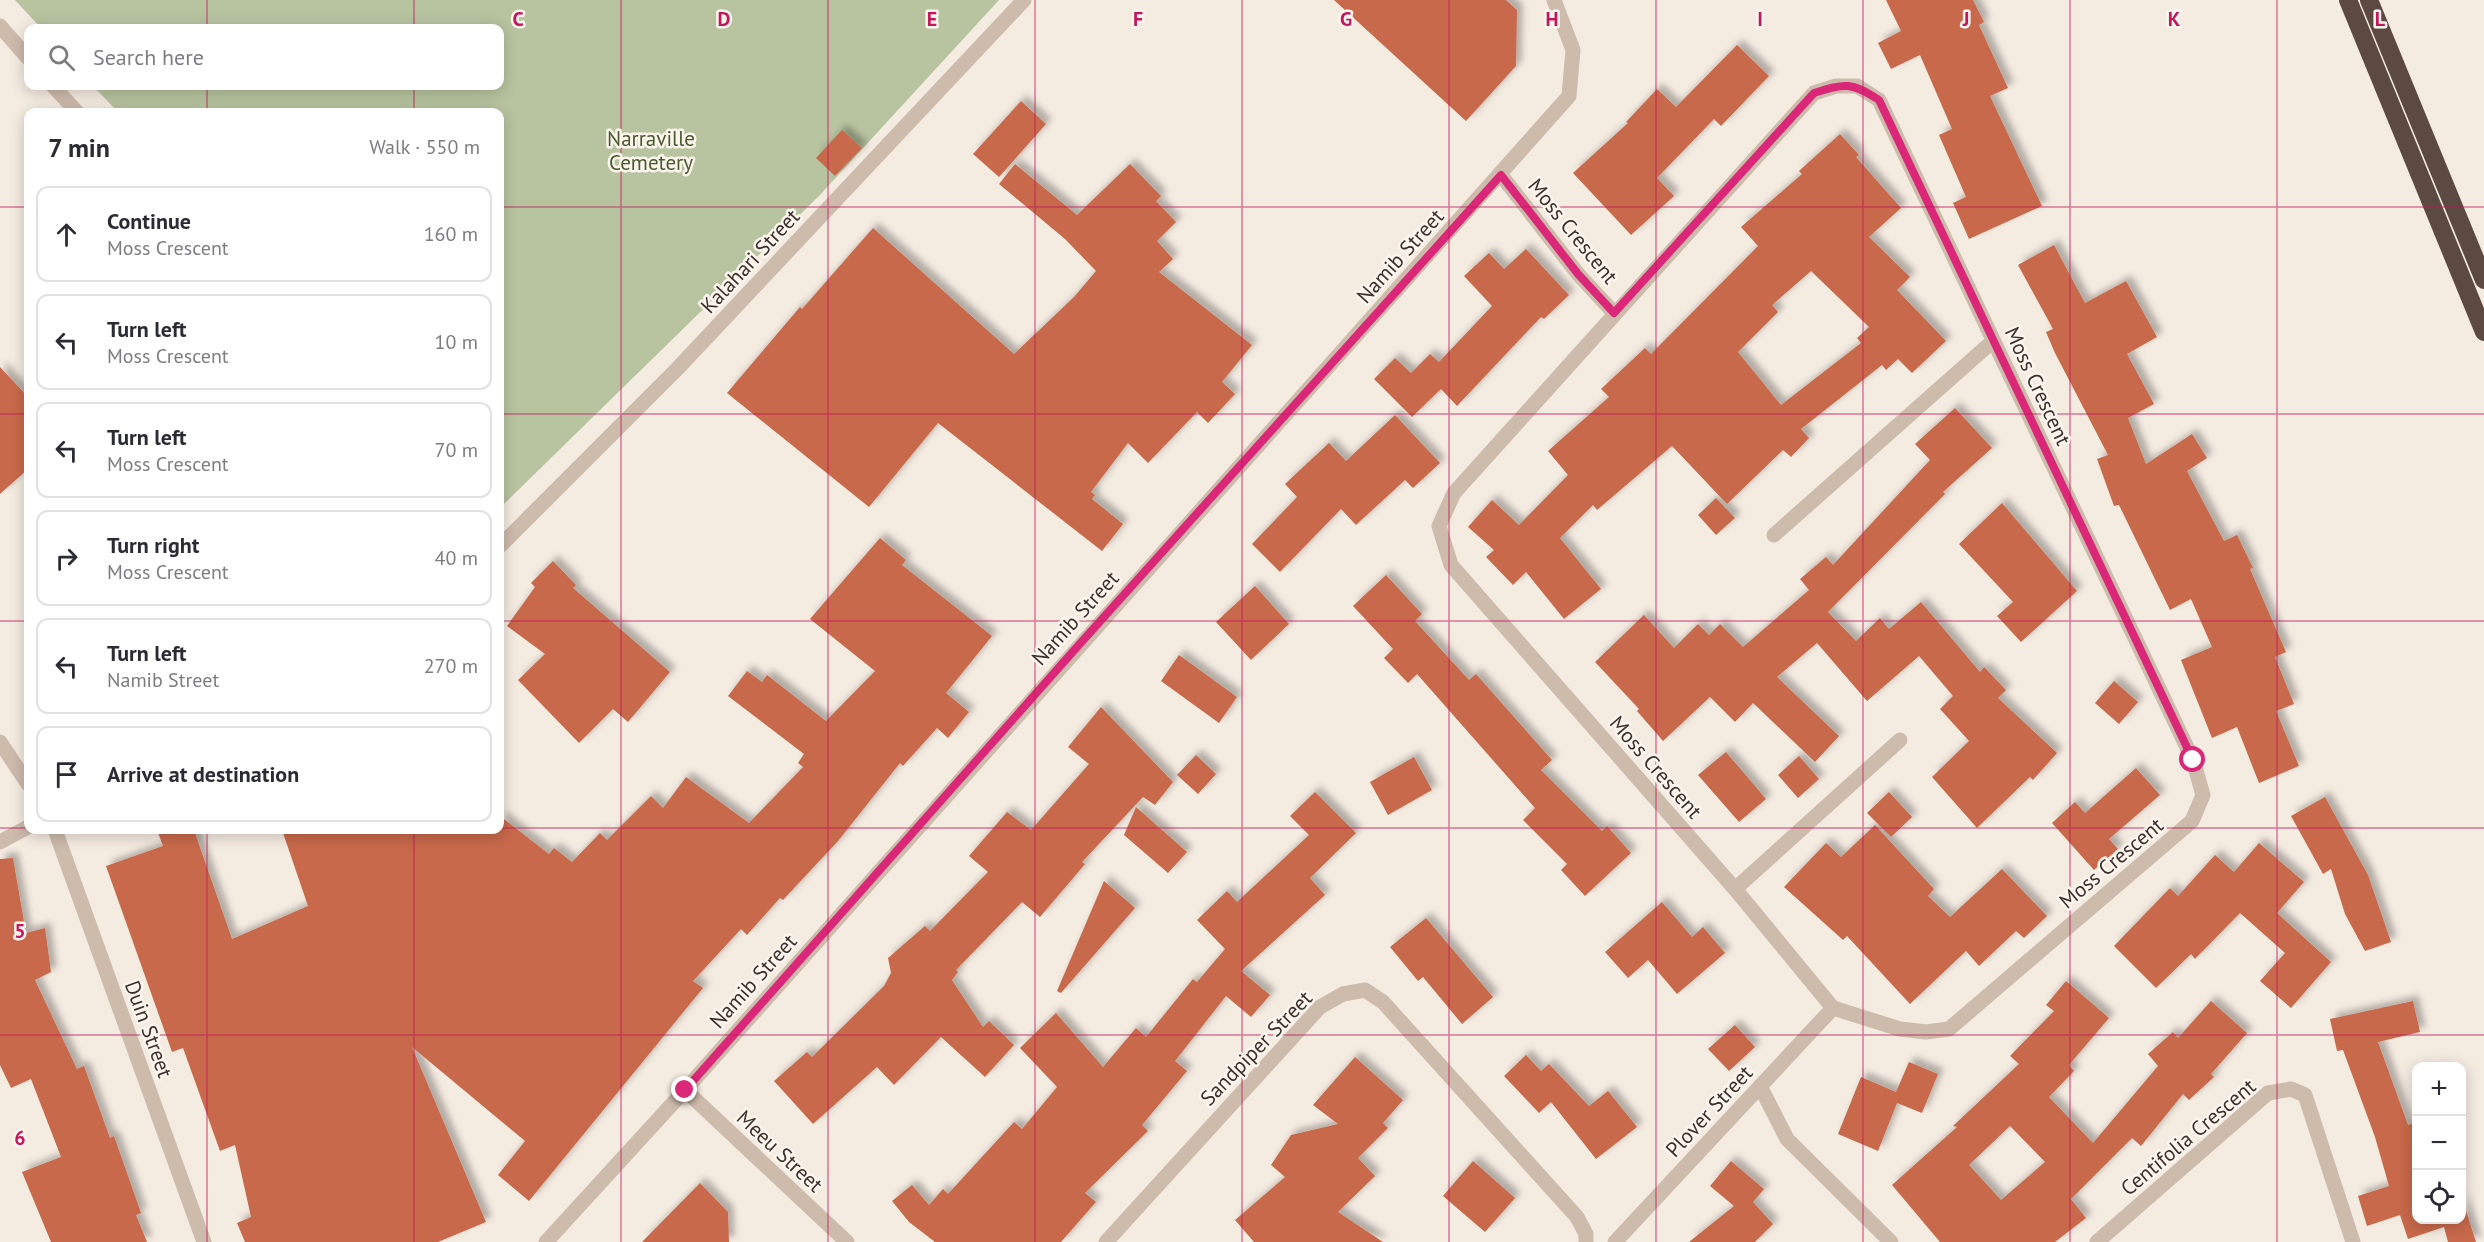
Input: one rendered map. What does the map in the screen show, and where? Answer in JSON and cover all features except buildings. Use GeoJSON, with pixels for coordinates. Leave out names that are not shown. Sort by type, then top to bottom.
{"type":"FeatureCollection","features":[{"type":"Feature","properties":{"kind":"highway"},"geometry":{"type":"LineString","coordinates":[[2348,0],[2484,332]]}},
{"type":"Feature","properties":{"kind":"highway"},"geometry":{"type":"LineString","coordinates":[[2369,0],[2484,280]]}},
{"type":"Feature","properties":{"kind":"street","name":"Kalahari Street"},"geometry":{"type":"LineString","coordinates":[[504,542],[677,369],[1024,0]]}},
{"type":"Feature","properties":{"kind":"street","name":"Namib Street"},"geometry":{"type":"LineString","coordinates":[[546,1242],[685,1090],[1569,96],[1573,50],[1554,0]]}},
{"type":"Feature","properties":{"kind":"street"},"geometry":{"type":"LineString","coordinates":[[0,26],[24,53]]}},
{"type":"Feature","properties":{"kind":"street","name":"Moss Crescent"},"geometry":{"type":"LineString","coordinates":[[1836,86],[1857,86],[1879,100],[1993,340],[2193,760],[2203,795],[2192,821],[1949,1029],[1926,1032],[1900,1029],[1833,1008],[1735,889],[1451,565],[1438,526],[1454,493],[1814,93],[1836,86]]}},
{"type":"Feature","properties":{"kind":"street"},"geometry":{"type":"LineString","coordinates":[[57,90],[73,108]]}},
{"type":"Feature","properties":{"kind":"street","name":"Moss Crescent"},"geometry":{"type":"LineString","coordinates":[[1501,175],[1578,274],[1614,313]]}},
{"type":"Feature","properties":{"kind":"street"},"geometry":{"type":"LineString","coordinates":[[1774,535],[1993,340]]}},
{"type":"Feature","properties":{"kind":"street"},"geometry":{"type":"LineString","coordinates":[[1735,889],[1900,740]]}},
{"type":"Feature","properties":{"kind":"street"},"geometry":{"type":"LineString","coordinates":[[0,742],[24,778]]}},
{"type":"Feature","properties":{"kind":"street"},"geometry":{"type":"LineString","coordinates":[[0,842],[24,829]]}},
{"type":"Feature","properties":{"kind":"street","name":"Duin Street"},"geometry":{"type":"LineString","coordinates":[[56,834],[204,1242]]}},
{"type":"Feature","properties":{"kind":"street","name":"Sandpiper Street"},"geometry":{"type":"LineString","coordinates":[[1106,1242],[1320,1007],[1343,994],[1365,990],[1383,1002],[1577,1217],[1586,1234],[1586,1242]]}},
{"type":"Feature","properties":{"kind":"street","name":"Plover Street"},"geometry":{"type":"LineString","coordinates":[[1615,1242],[1833,1008]]}},
{"type":"Feature","properties":{"kind":"street"},"geometry":{"type":"LineString","coordinates":[[1760,1086],[1787,1139],[1891,1242]]}},
{"type":"Feature","properties":{"kind":"street","name":"Centifolia Crescent"},"geometry":{"type":"LineString","coordinates":[[2097,1242],[2268,1093],[2291,1089],[2305,1095],[2353,1242]]}},
{"type":"Feature","properties":{"kind":"street","name":"Meeu Street"},"geometry":{"type":"LineString","coordinates":[[685,1090],[847,1242]]}},
{"type":"Feature","properties":{"kind":"green space","name":"Narraville Cemetery"},"geometry":{"type":"Polygon","coordinates":[[[15,0],[999,0],[819,196],[504,504],[504,108],[114,108],[97,90],[504,90],[504,24],[37,24],[15,0]]]}},
{"type":"Feature","properties":{"kind":"route"},"geometry":{"type":"LineString","coordinates":[[685,1090],[1077,647],[1501,175],[1578,274],[1614,313],[1814,93],[1836,86],[1857,86],[1879,100],[2193,760]]}}]}
